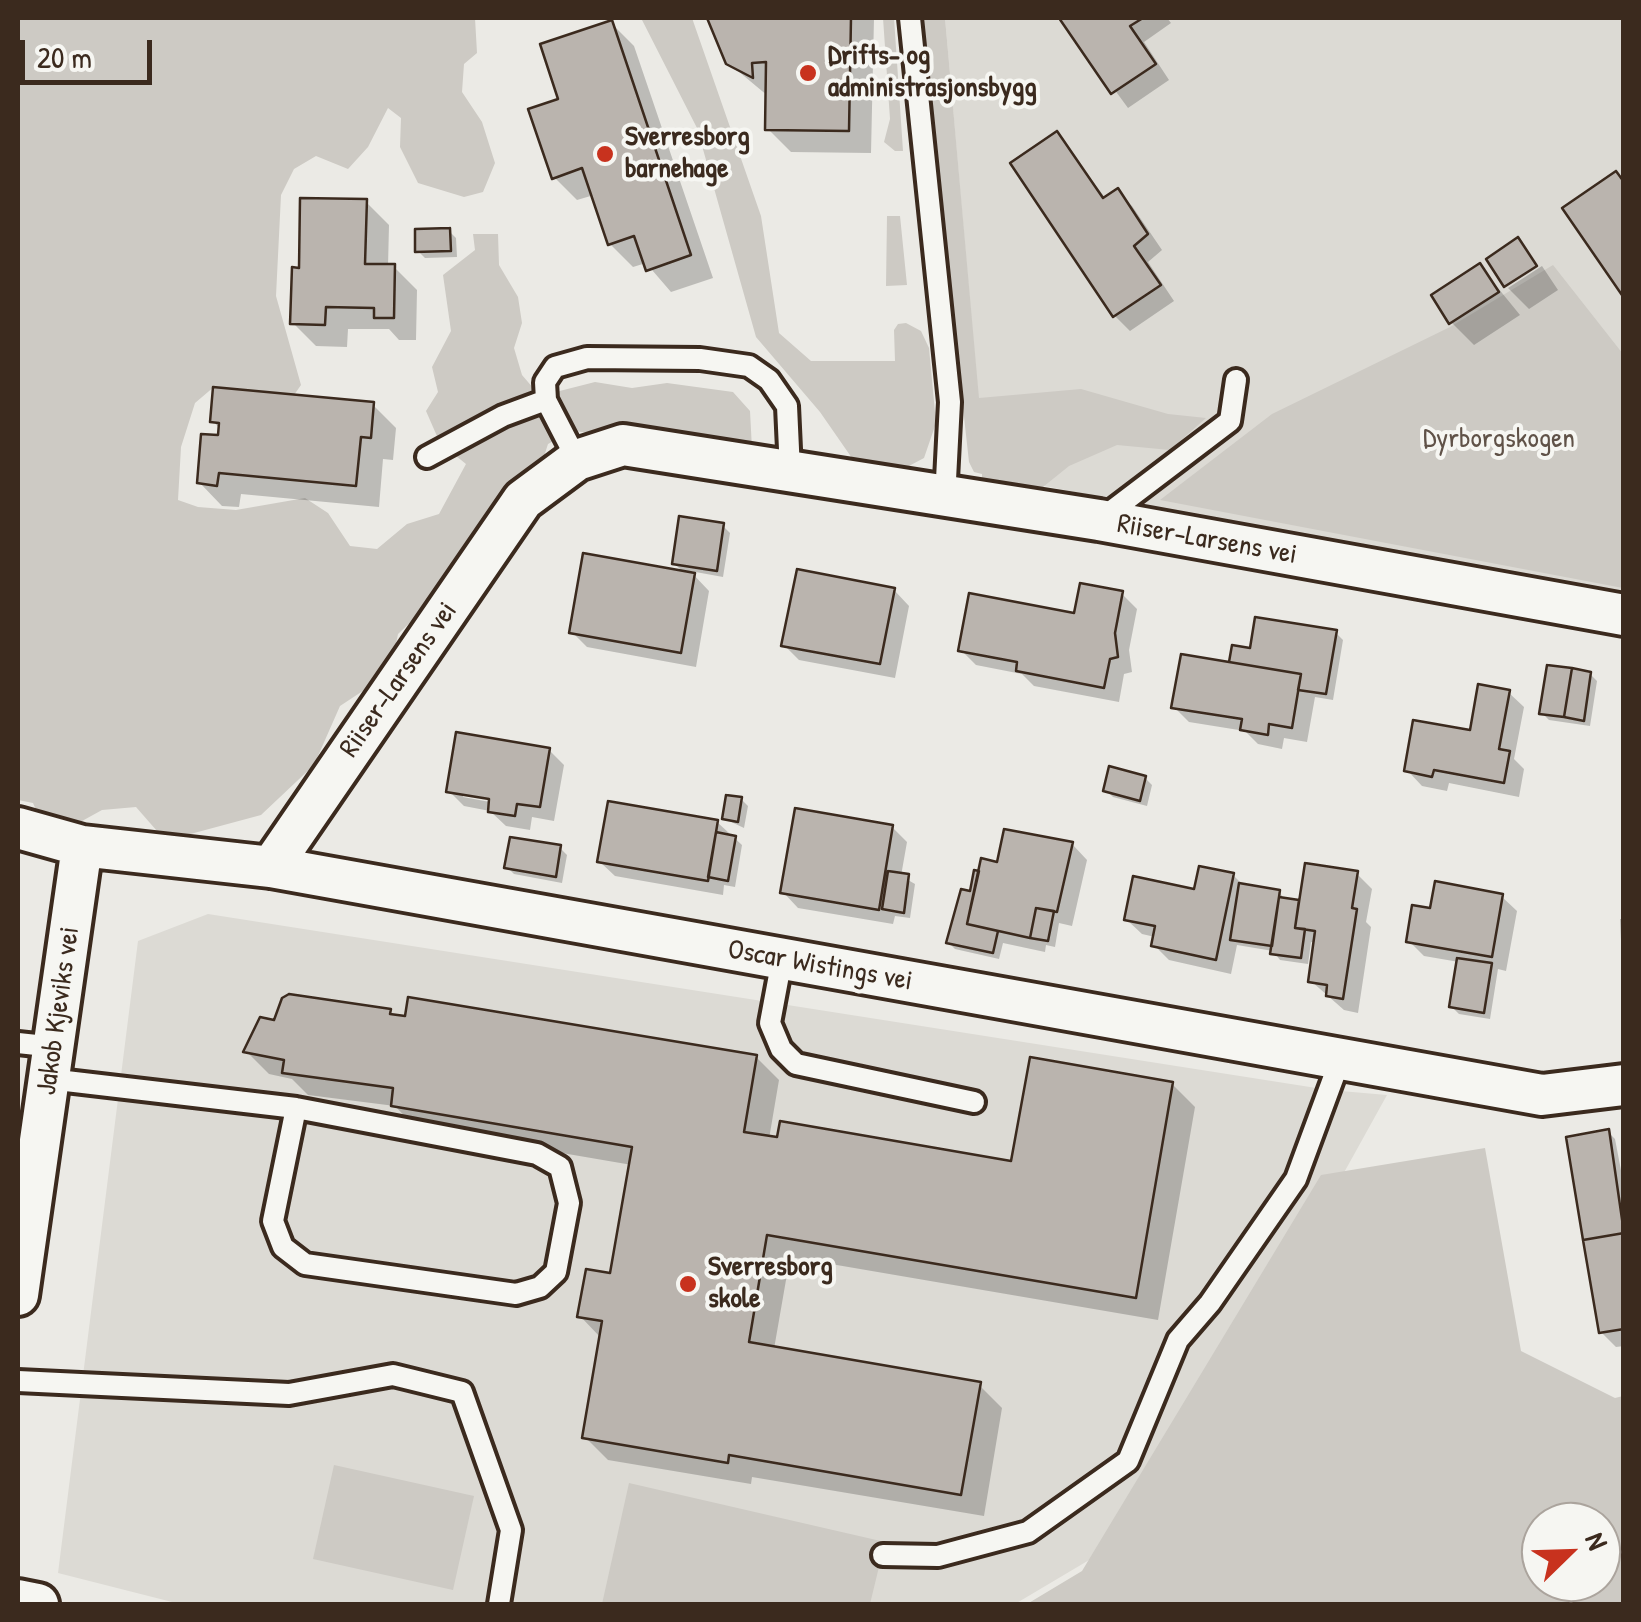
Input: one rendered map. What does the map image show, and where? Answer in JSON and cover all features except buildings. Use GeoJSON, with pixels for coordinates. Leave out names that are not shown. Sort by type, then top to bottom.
{"type":"FeatureCollection","features":[{"type":"Feature","properties":{"kind":"street","name":"Riiser-Larsens vei"},"geometry":{"type":"LineString","coordinates":[[271,867],[523,500],[577,460],[623,446],[1099,520],[1624,615]]}},
{"type":"Feature","properties":{"kind":"street","name":"Oscar Wistings vei"},"geometry":{"type":"LineString","coordinates":[[18,828],[82,846],[271,867],[1542,1095],[1624,1086]]}},
{"type":"Feature","properties":{"kind":"street","name":"Jakob Kjeviks vei"},"geometry":{"type":"LineString","coordinates":[[18,1295],[40,1056],[82,846]]}},
{"type":"Feature","properties":{"kind":"street"},"geometry":{"type":"LineString","coordinates":[[18,1600],[38,1604]]}},
{"type":"Feature","properties":{"kind":"lane"},"geometry":{"type":"LineString","coordinates":[[910,18],[950,402],[945,499]]}},
{"type":"Feature","properties":{"kind":"lane"},"geometry":{"type":"LineString","coordinates":[[577,460],[546,400],[546,382],[555,367],[567,360],[700,359],[749,366],[769,380],[787,406],[790,471]]}},
{"type":"Feature","properties":{"kind":"lane"},"geometry":{"type":"LineString","coordinates":[[1099,520],[1230,421],[1236,380]]}},
{"type":"Feature","properties":{"kind":"lane"},"geometry":{"type":"LineString","coordinates":[[427,457],[503,416],[546,400]]}},
{"type":"Feature","properties":{"kind":"lane"},"geometry":{"type":"LineString","coordinates":[[782,959],[770,1024],[781,1049],[796,1064],[974,1102]]}},
{"type":"Feature","properties":{"kind":"lane"},"geometry":{"type":"LineString","coordinates":[[40,1056],[537,1154],[560,1167],[569,1203],[556,1272],[540,1287],[516,1294],[304,1264],[283,1248],[273,1221],[296,1108]]}},
{"type":"Feature","properties":{"kind":"lane"},"geometry":{"type":"LineString","coordinates":[[883,1555],[938,1556],[1028,1532],[1128,1460],[1178,1340],[1210,1303],[1296,1179],[1340,1060]]}},
{"type":"Feature","properties":{"kind":"lane"},"geometry":{"type":"LineString","coordinates":[[18,1381],[289,1394],[393,1375],[462,1392],[511,1530],[499,1604]]}},
{"type":"Feature","properties":{"kind":"shaded area"},"geometry":{"type":"Polygon","coordinates":[[[945,18],[1623,18],[1623,593],[1369,551],[985,474],[945,18]]]}},
{"type":"Feature","properties":{"kind":"shaded area","name":"Sverresborg skole"},"geometry":{"type":"Polygon","coordinates":[[[208,914],[1329,1090],[1387,1095],[1177,1474],[1138,1531],[1015,1604],[180,1604],[58,1573],[138,941],[208,914]]]}},
{"type":"Feature","properties":{"kind":"green space"},"geometry":{"type":"Polygon","coordinates":[[[18,18],[475,18],[477,53],[464,64],[462,92],[482,122],[495,163],[483,192],[464,197],[418,183],[400,147],[401,118],[388,108],[368,147],[348,169],[316,156],[294,169],[281,195],[276,296],[301,385],[287,405],[215,386],[195,403],[181,447],[178,500],[198,507],[236,510],[305,498],[328,513],[350,546],[377,549],[407,524],[439,514],[466,464],[440,443],[426,411],[438,392],[432,367],[451,331],[443,275],[475,250],[473,234],[498,234],[499,265],[518,297],[522,323],[514,348],[522,375],[540,396],[595,382],[632,388],[667,383],[733,392],[750,411],[752,449],[572,431],[548,444],[536,481],[518,500],[474,531],[469,566],[398,634],[390,673],[340,706],[314,765],[261,815],[183,836],[157,831],[136,807],[102,810],[73,826],[42,824],[33,803],[18,800],[18,18]]]}},
{"type":"Feature","properties":{"kind":"green space"},"geometry":{"type":"Polygon","coordinates":[[[641,18],[692,18],[761,216],[779,333],[811,361],[895,361],[894,330],[898,324],[906,323],[921,331],[929,348],[936,423],[924,458],[907,467],[894,468],[854,461],[820,412],[756,337],[697,128],[641,18]]]}},
{"type":"Feature","properties":{"kind":"green space"},"geometry":{"type":"Polygon","coordinates":[[[883,18],[894,18],[903,151],[895,151],[884,142],[890,119],[883,18]]]}},
{"type":"Feature","properties":{"kind":"green space"},"geometry":{"type":"Polygon","coordinates":[[[920,18],[945,18],[979,398],[1081,389],[1168,414],[1206,418],[1170,450],[1117,445],[1069,466],[1038,491],[982,479],[982,474],[974,472],[969,462],[920,18]]]}},
{"type":"Feature","properties":{"kind":"green space"},"geometry":{"type":"Polygon","coordinates":[[[887,216],[900,216],[907,285],[886,286],[887,216]]]}},
{"type":"Feature","properties":{"kind":"green space","name":"Dyrborgskogen"},"geometry":{"type":"Polygon","coordinates":[[[1553,265],[1623,354],[1623,588],[1160,500],[1272,414],[1450,327],[1553,265]]]}},
{"type":"Feature","properties":{"kind":"green space"},"geometry":{"type":"Polygon","coordinates":[[[1485,1148],[1521,1351],[1615,1398],[1623,1396],[1623,1604],[1027,1604],[1082,1571],[1321,1175],[1485,1148]]]}},
{"type":"Feature","properties":{"kind":"green space"},"geometry":{"type":"Polygon","coordinates":[[[334,1465],[474,1496],[453,1590],[313,1559],[334,1465]]]}},
{"type":"Feature","properties":{"kind":"green space"},"geometry":{"type":"Polygon","coordinates":[[[629,1483],[885,1542],[870,1604],[602,1604],[629,1483]]]}},
{"type":"Feature","properties":{"kind":"place","name":"Drifts- og administrasjonsbygg"},"geometry":{"type":"Point","coordinates":[808,73]}},
{"type":"Feature","properties":{"kind":"place","name":"Sverresborg barnehage"},"geometry":{"type":"Point","coordinates":[605,154]}},
{"type":"Feature","properties":{"kind":"place","name":"Sverresborg skole"},"geometry":{"type":"Point","coordinates":[688,1284]}}]}
